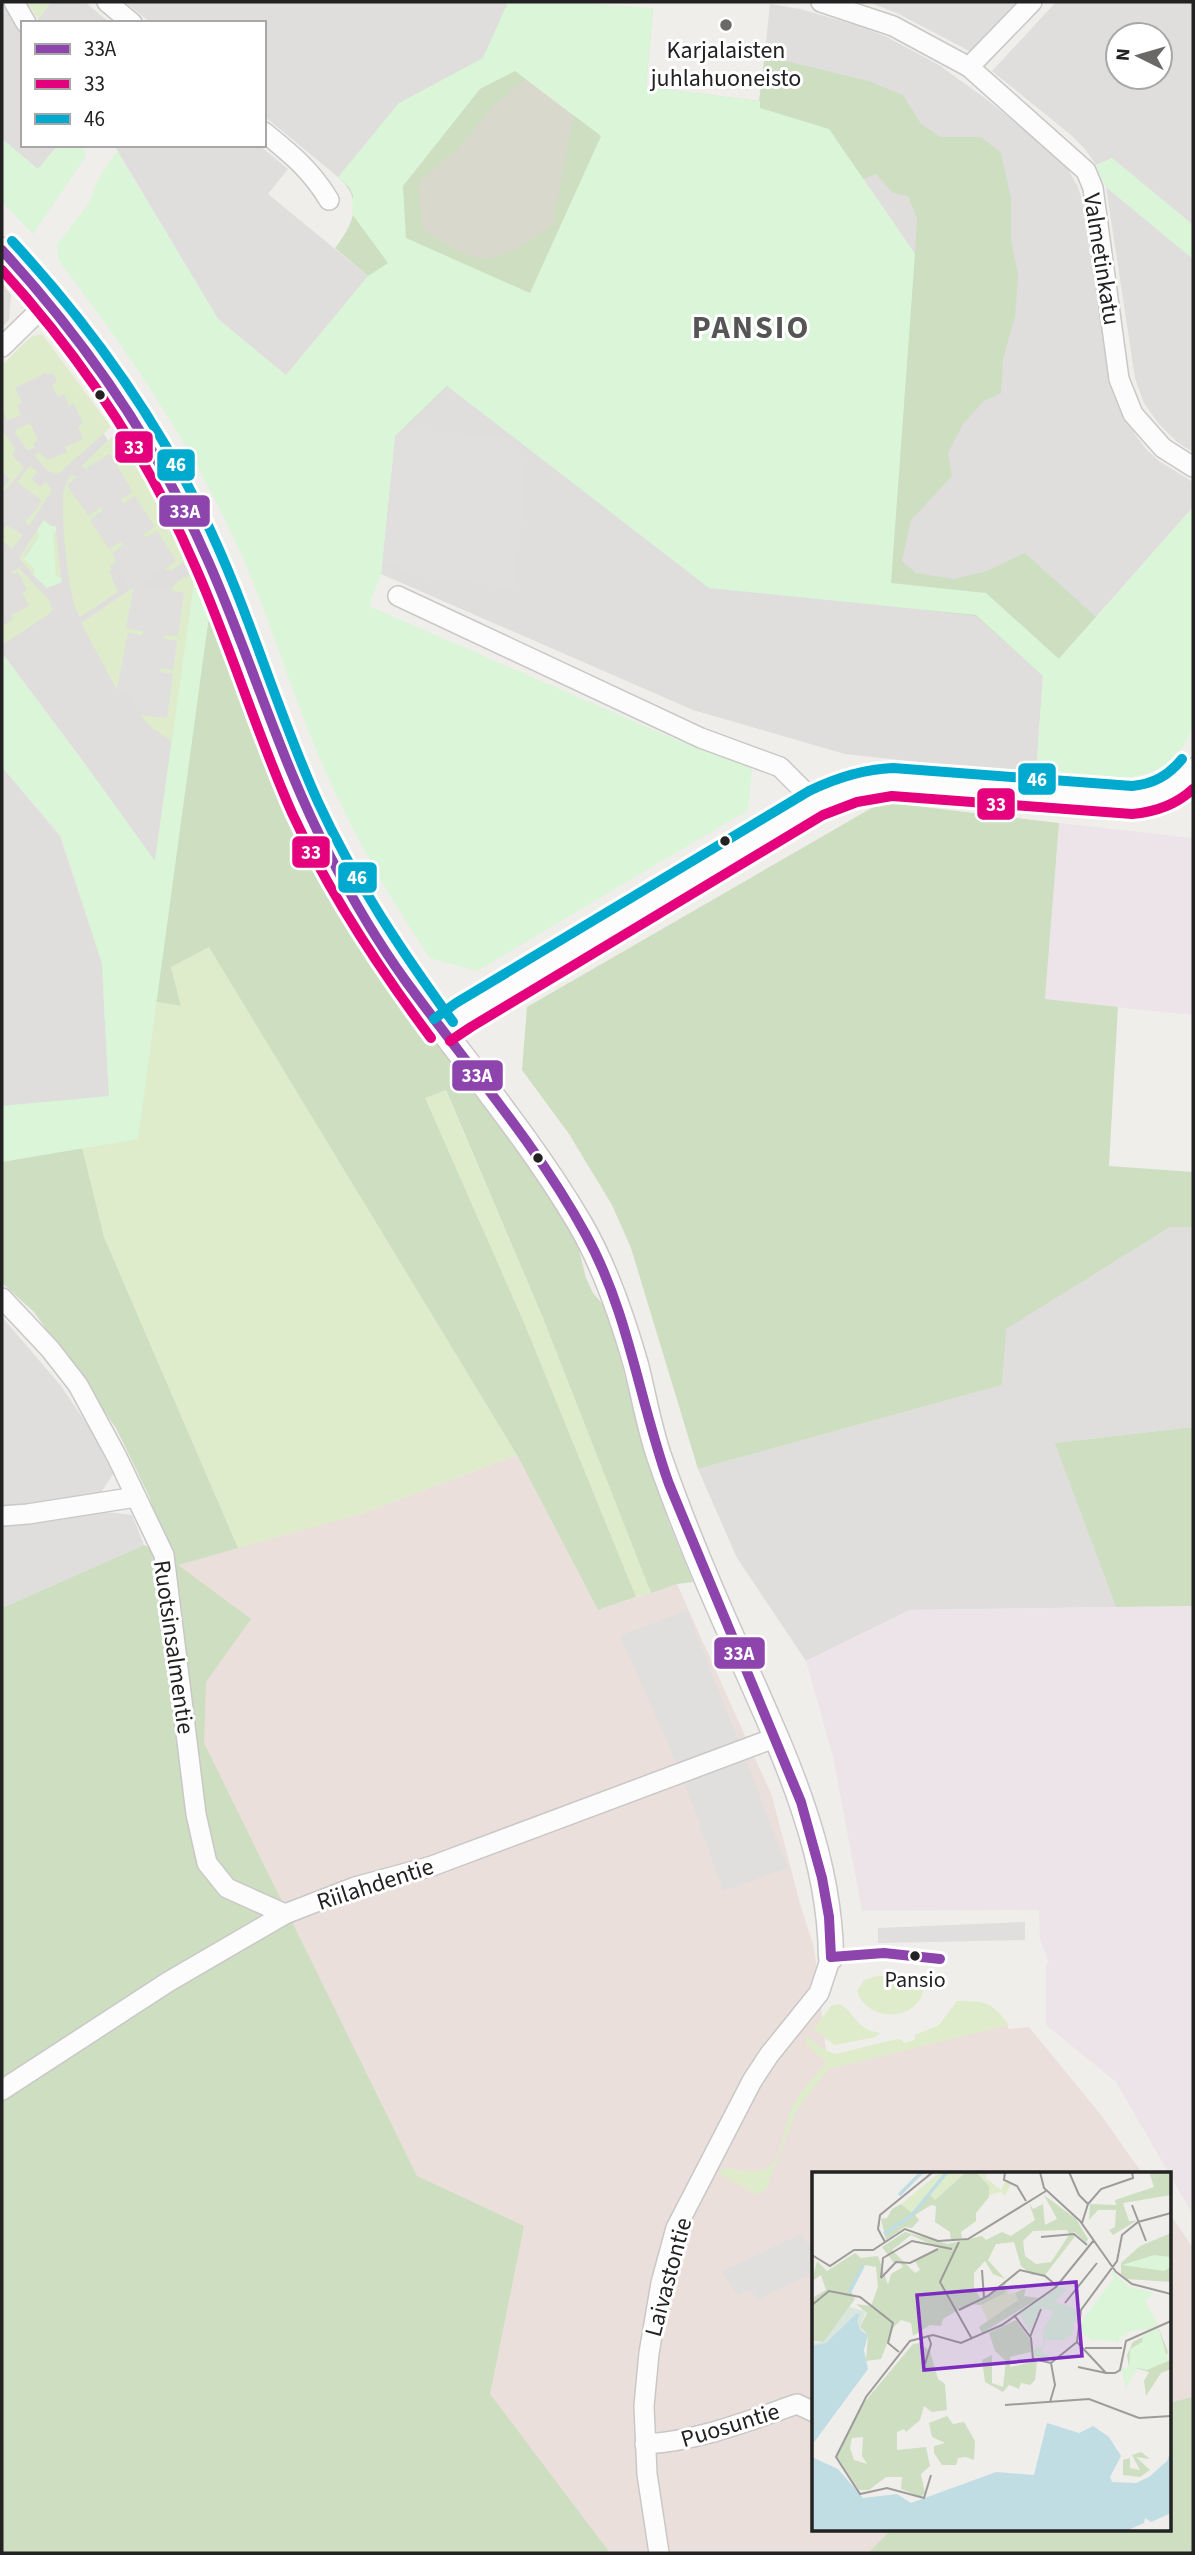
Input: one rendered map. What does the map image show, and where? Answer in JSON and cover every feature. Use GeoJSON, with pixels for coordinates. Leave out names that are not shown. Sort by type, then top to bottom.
{"type":"FeatureCollection","features":[{"type":"Feature","properties":{"kind":"street"},"geometry":{"type":"LineString","coordinates":[[13,2],[25,21]]}},
{"type":"Feature","properties":{"kind":"street"},"geometry":{"type":"LineString","coordinates":[[107,2],[130,21]]}},
{"type":"Feature","properties":{"kind":"street","name":"Valmetinkatu"},"geometry":{"type":"LineString","coordinates":[[821,2],[893,26],[969,67],[1086,171],[1093,188],[1119,379],[1133,414],[1163,448],[1193,467]]}},
{"type":"Feature","properties":{"kind":"street"},"geometry":{"type":"LineString","coordinates":[[969,67],[1032,2]]}},
{"type":"Feature","properties":{"kind":"street"},"geometry":{"type":"LineString","coordinates":[[266,134],[299,160],[316,178],[329,200]]}},
{"type":"Feature","properties":{"kind":"street"},"geometry":{"type":"LineString","coordinates":[[2,250],[48,302],[122,402],[156,456],[209,561],[295,785],[322,842],[367,923],[402,976],[557,1185],[589,1239],[610,1287],[631,1349],[659,1456],[718,1605],[801,1798],[831,1919],[831,1957]]}},
{"type":"Feature","properties":{"kind":"street"},"geometry":{"type":"LineString","coordinates":[[2,347],[48,302]]}},
{"type":"Feature","properties":{"kind":"street"},"geometry":{"type":"LineString","coordinates":[[398,596],[701,738],[780,768],[816,803]]}},
{"type":"Feature","properties":{"kind":"street"},"geometry":{"type":"LineString","coordinates":[[442,1030],[816,803],[843,790],[867,782],[892,782],[1139,800],[1161,795],[1174,788],[1193,768]]}},
{"type":"Feature","properties":{"kind":"street","name":"Ruotsinsalmentie"},"geometry":{"type":"LineString","coordinates":[[2,1297],[50,1349],[78,1385],[164,1555],[196,1814],[206,1863],[227,1888],[285,1914]]}},
{"type":"Feature","properties":{"kind":"street"},"geometry":{"type":"LineString","coordinates":[[2,1516],[136,1497]]}},
{"type":"Feature","properties":{"kind":"street","name":"Riilahdentie"},"geometry":{"type":"LineString","coordinates":[[2,2090],[168,1982],[285,1914],[355,1887],[432,1866],[777,1737]]}},
{"type":"Feature","properties":{"kind":"street","name":"Laivastontie"},"geometry":{"type":"LineString","coordinates":[[659,2553],[653,2526],[644,2406],[649,2353],[661,2283],[676,2228],[752,2081],[769,2055],[819,1993],[831,1957]]}},
{"type":"Feature","properties":{"kind":"street","name":"Puosuntie"},"geometry":{"type":"LineString","coordinates":[[645,2444],[671,2443],[731,2427],[797,2404],[812,2411]]}},
{"type":"Feature","properties":{"kind":"shaded area"},"geometry":{"type":"Polygon","coordinates":[[[52,2],[85,2],[108,21],[39,21],[52,2]]]}},
{"type":"Feature","properties":{"kind":"shaded area"},"geometry":{"type":"Polygon","coordinates":[[[125,2],[508,2],[483,58],[399,103],[338,177],[266,118],[266,21],[149,21],[125,2]]]}},
{"type":"Feature","properties":{"kind":"shaded area"},"geometry":{"type":"Polygon","coordinates":[[[868,2],[1021,2],[971,52],[897,13],[868,2]]]}},
{"type":"Feature","properties":{"kind":"shaded area"},"geometry":{"type":"Polygon","coordinates":[[[1056,2],[1193,2],[1193,225],[1112,158],[1096,165],[1071,135],[992,71],[1056,2]]]}},
{"type":"Feature","properties":{"kind":"shaded area"},"geometry":{"type":"Polygon","coordinates":[[[2,4],[21,35],[21,147],[56,147],[38,169],[2,139],[2,4]]]}},
{"type":"Feature","properties":{"kind":"shaded area"},"geometry":{"type":"Polygon","coordinates":[[[770,4],[800,9],[859,26],[887,37],[939,65],[1055,155],[1066,166],[1078,187],[1085,210],[1113,394],[1124,419],[1146,449],[1159,461],[1193,482],[1193,507],[1059,659],[986,593],[891,583],[915,254],[829,129],[759,107],[770,4]]]}},
{"type":"Feature","properties":{"kind":"shaded area"},"geometry":{"type":"Polygon","coordinates":[[[515,71],[601,136],[530,293],[406,238],[403,186],[515,71]]]}},
{"type":"Feature","properties":{"kind":"shaded area"},"geometry":{"type":"Polygon","coordinates":[[[115,147],[261,147],[288,169],[268,194],[368,276],[286,376],[218,319],[115,147]]]}},
{"type":"Feature","properties":{"kind":"shaded area"},"geometry":{"type":"Polygon","coordinates":[[[1106,187],[1193,259],[1193,452],[1177,442],[1159,424],[1144,403],[1135,378],[1106,187]]]}},
{"type":"Feature","properties":{"kind":"shaded area"},"geometry":{"type":"Polygon","coordinates":[[[2,283],[11,295],[9,320],[2,327],[2,283]]]}},
{"type":"Feature","properties":{"kind":"shaded area"},"geometry":{"type":"Polygon","coordinates":[[[29,341],[68,376],[194,583],[155,862],[2,653],[2,367],[29,341]]]}},
{"type":"Feature","properties":{"kind":"shaded area"},"geometry":{"type":"Polygon","coordinates":[[[447,385],[709,587],[976,615],[1043,676],[1036,775],[845,754],[693,710],[381,574],[395,436],[447,385]]]}},
{"type":"Feature","properties":{"kind":"shaded area"},"geometry":{"type":"Polygon","coordinates":[[[403,429],[513,438],[512,454],[527,456],[515,589],[414,576],[392,564],[383,563],[396,437],[403,429]]]}},
{"type":"Feature","properties":{"kind":"shaded area"},"geometry":{"type":"Polygon","coordinates":[[[109,454],[132,492],[120,500],[123,504],[135,496],[154,527],[142,535],[145,538],[157,531],[176,561],[138,585],[184,593],[178,636],[164,635],[163,639],[177,641],[173,670],[160,668],[159,672],[173,674],[167,718],[141,714],[129,692],[117,690],[128,633],[142,636],[143,631],[126,628],[133,590],[127,585],[112,553],[124,545],[121,541],[109,549],[90,520],[103,510],[101,507],[89,515],[67,486],[85,469],[109,454]]]}},
{"type":"Feature","properties":{"kind":"shaded area"},"geometry":{"type":"Polygon","coordinates":[[[17,482],[42,501],[18,532],[2,524],[2,490],[5,492],[17,482]]]}},
{"type":"Feature","properties":{"kind":"shaded area"},"geometry":{"type":"Polygon","coordinates":[[[2,767],[60,836],[102,964],[109,1097],[2,1106],[2,767]]]}},
{"type":"Feature","properties":{"kind":"shaded area"},"geometry":{"type":"Polygon","coordinates":[[[1059,823],[1193,838],[1193,1015],[1045,1000],[1059,823]]]}},
{"type":"Feature","properties":{"kind":"shaded area"},"geometry":{"type":"Polygon","coordinates":[[[1170,1227],[1193,1227],[1193,1427],[1056,1443],[1116,1607],[910,1610],[806,1661],[737,1558],[698,1469],[1002,1385],[1005,1329],[1170,1227]]]}},
{"type":"Feature","properties":{"kind":"shaded area"},"geometry":{"type":"Polygon","coordinates":[[[2,1317],[61,1386],[90,1429],[113,1474],[102,1491],[107,1512],[132,1515],[144,1545],[2,1608],[2,1317]]]}},
{"type":"Feature","properties":{"kind":"shaded area"},"geometry":{"type":"Polygon","coordinates":[[[517,1455],[598,1610],[677,1584],[772,1796],[814,1947],[828,2068],[1007,2025],[1009,2029],[1029,2027],[1101,2115],[1141,2172],[812,2172],[812,2530],[1170,2530],[1170,2214],[1193,2248],[1193,2553],[2,2553],[2,1636],[139,1575],[363,1513],[517,1455]]]}},
{"type":"Feature","properties":{"kind":"shaded area"},"geometry":{"type":"Polygon","coordinates":[[[1193,1606],[1193,2215],[1116,2082],[1046,2025],[1046,1964],[1049,1964],[1040,1939],[1039,1910],[862,1911],[833,1757],[806,1661],[910,1610],[1193,1606]]]}},
{"type":"Feature","properties":{"kind":"shaded area"},"geometry":{"type":"Polygon","coordinates":[[[687,1610],[788,1868],[723,1891],[681,1773],[620,1636],[687,1610]]]}},
{"type":"Feature","properties":{"kind":"shaded area"},"geometry":{"type":"Polygon","coordinates":[[[1025,1922],[1025,1940],[878,1943],[878,1928],[1025,1922]]]}},
{"type":"Feature","properties":{"kind":"shaded area"},"geometry":{"type":"Polygon","coordinates":[[[801,2234],[812,2245],[812,2273],[757,2300],[750,2289],[738,2296],[721,2272],[801,2234]]]}},
{"type":"Feature","properties":{"kind":"green space"},"geometry":{"type":"Polygon","coordinates":[[[27,2],[52,2],[38,19],[27,2]]]}},
{"type":"Feature","properties":{"kind":"green space"},"geometry":{"type":"Polygon","coordinates":[[[508,2],[597,5],[562,106],[525,79],[494,105],[457,150],[418,182],[423,229],[453,248],[479,258],[494,258],[512,251],[553,224],[574,115],[619,20],[653,8],[646,87],[759,101],[765,56],[868,81],[903,95],[921,124],[941,137],[981,137],[1001,153],[1011,199],[1011,240],[1018,275],[1015,317],[1003,359],[1001,393],[984,401],[963,424],[948,453],[952,476],[911,520],[902,561],[916,573],[954,579],[987,571],[1025,553],[1096,617],[1043,676],[976,616],[926,610],[566,477],[448,386],[395,436],[286,376],[368,276],[335,248],[351,221],[354,204],[346,186],[338,177],[399,103],[483,58],[508,2]],[[876,174],[863,179],[849,175],[915,254],[917,219],[908,196],[893,193],[876,174]]]}},
{"type":"Feature","properties":{"kind":"green space"},"geometry":{"type":"Polygon","coordinates":[[[508,2],[569,2],[653,8],[646,87],[760,101],[760,108],[829,129],[915,254],[891,583],[986,593],[1059,659],[1193,507],[1193,723],[1183,746],[1169,762],[1150,772],[1129,777],[1106,779],[1036,775],[1043,676],[976,615],[709,588],[447,386],[395,436],[381,574],[369,606],[679,741],[752,768],[748,810],[477,971],[430,958],[383,884],[342,807],[308,729],[242,556],[203,477],[136,367],[59,261],[57,245],[89,203],[98,179],[117,151],[218,319],[286,375],[368,276],[388,263],[352,214],[353,195],[338,177],[399,103],[483,58],[508,2]],[[515,71],[480,89],[403,186],[406,238],[530,293],[601,136],[515,71]]]}},
{"type":"Feature","properties":{"kind":"green space"},"geometry":{"type":"Polygon","coordinates":[[[2,139],[38,169],[56,147],[83,147],[86,156],[33,234],[2,202],[2,139]]]}},
{"type":"Feature","properties":{"kind":"green space"},"geometry":{"type":"Polygon","coordinates":[[[1112,158],[1193,225],[1193,259],[1106,187],[1096,165],[1112,158]]]}},
{"type":"Feature","properties":{"kind":"green space"},"geometry":{"type":"Polygon","coordinates":[[[42,334],[111,427],[58,474],[48,471],[34,455],[40,452],[47,460],[67,452],[65,447],[83,439],[78,426],[83,423],[74,404],[69,406],[64,394],[58,397],[52,385],[57,382],[53,373],[46,373],[15,388],[22,403],[17,406],[21,415],[7,421],[2,407],[2,365],[32,336],[42,334]]]}},
{"type":"Feature","properties":{"kind":"green space"},"geometry":{"type":"Polygon","coordinates":[[[30,423],[38,440],[33,443],[35,448],[27,450],[15,433],[17,429],[30,423]]]}},
{"type":"Feature","properties":{"kind":"green space"},"geometry":{"type":"Polygon","coordinates":[[[124,429],[190,550],[189,558],[171,571],[164,569],[175,562],[142,534],[154,526],[135,497],[123,504],[120,499],[132,491],[110,454],[85,469],[82,466],[108,440],[124,429]]]}},
{"type":"Feature","properties":{"kind":"green space"},"geometry":{"type":"Polygon","coordinates":[[[2,430],[16,450],[12,455],[24,468],[4,492],[2,490],[10,479],[2,472],[2,430]]]}},
{"type":"Feature","properties":{"kind":"green space"},"geometry":{"type":"Polygon","coordinates":[[[30,466],[37,472],[32,479],[40,487],[46,482],[52,490],[29,526],[25,522],[42,501],[17,482],[30,466]]]}},
{"type":"Feature","properties":{"kind":"green space"},"geometry":{"type":"Polygon","coordinates":[[[71,475],[78,477],[67,485],[88,515],[101,507],[104,511],[109,548],[122,541],[124,546],[117,562],[110,565],[112,569],[109,571],[118,592],[80,617],[72,594],[65,540],[63,495],[66,484],[71,475]]]}},
{"type":"Feature","properties":{"kind":"green space"},"geometry":{"type":"Polygon","coordinates":[[[44,520],[51,526],[56,526],[53,534],[56,576],[61,578],[62,582],[47,588],[33,575],[35,570],[24,559],[39,536],[37,530],[44,520]]]}},
{"type":"Feature","properties":{"kind":"green space"},"geometry":{"type":"Polygon","coordinates":[[[7,525],[23,535],[12,549],[3,541],[5,536],[2,531],[7,525]]]}},
{"type":"Feature","properties":{"kind":"green space"},"geometry":{"type":"Polygon","coordinates":[[[37,530],[39,536],[25,555],[25,559],[35,570],[33,575],[19,558],[37,530]]]}},
{"type":"Feature","properties":{"kind":"green space"},"geometry":{"type":"Polygon","coordinates":[[[56,531],[61,578],[55,576],[53,534],[56,531]]]}},
{"type":"Feature","properties":{"kind":"green space"},"geometry":{"type":"Polygon","coordinates":[[[19,568],[49,600],[52,610],[2,645],[2,626],[13,620],[11,615],[29,606],[22,593],[27,590],[18,572],[11,572],[19,568]]]}},
{"type":"Feature","properties":{"kind":"green space"},"geometry":{"type":"Polygon","coordinates":[[[190,575],[194,583],[172,742],[140,715],[167,718],[172,674],[159,672],[159,668],[173,669],[177,641],[163,639],[164,635],[178,636],[184,593],[171,589],[178,581],[190,575]]]}},
{"type":"Feature","properties":{"kind":"green space"},"geometry":{"type":"Polygon","coordinates":[[[194,583],[209,616],[138,1139],[2,1162],[2,1106],[109,1096],[102,964],[61,836],[2,767],[2,653],[155,861],[194,583]]]}},
{"type":"Feature","properties":{"kind":"green space"},"geometry":{"type":"Polygon","coordinates":[[[131,589],[134,590],[126,628],[143,631],[142,636],[128,633],[117,690],[81,623],[131,589]]]}},
{"type":"Feature","properties":{"kind":"green space"},"geometry":{"type":"Polygon","coordinates":[[[209,616],[279,787],[356,929],[431,1035],[490,1110],[576,1238],[586,1278],[593,1293],[606,1308],[650,1466],[693,1582],[677,1584],[651,1593],[543,1318],[446,1090],[425,1098],[525,1325],[636,1597],[598,1610],[517,1455],[209,947],[171,967],[181,1006],[104,993],[102,964],[61,836],[34,804],[155,862],[183,790],[209,616]]]}},
{"type":"Feature","properties":{"kind":"green space"},"geometry":{"type":"Polygon","coordinates":[[[882,802],[1059,823],[1045,999],[1118,1007],[1109,1166],[1193,1172],[1193,1227],[1170,1227],[1006,1329],[1002,1385],[698,1469],[631,1248],[612,1205],[569,1134],[522,1070],[527,1007],[882,802]]]}},
{"type":"Feature","properties":{"kind":"green space"},"geometry":{"type":"Polygon","coordinates":[[[209,946],[517,1455],[363,1513],[238,1548],[104,1237],[82,1147],[2,1106],[109,1097],[104,993],[181,1006],[171,967],[209,946]]]}},
{"type":"Feature","properties":{"kind":"green space"},"geometry":{"type":"Polygon","coordinates":[[[445,1089],[543,1318],[651,1593],[636,1597],[525,1325],[424,1098],[445,1089]]]}},
{"type":"Feature","properties":{"kind":"green space"},"geometry":{"type":"Polygon","coordinates":[[[2,1108],[82,1147],[104,1237],[238,1548],[178,1565],[251,1619],[206,1682],[204,1743],[417,2176],[524,2226],[490,2394],[610,2553],[2,2553],[2,1608],[144,1545],[169,1557],[149,1496],[116,1428],[34,1312],[2,1283],[2,1108]]]}},
{"type":"Feature","properties":{"kind":"green space"},"geometry":{"type":"Polygon","coordinates":[[[1193,1427],[1193,1606],[1116,1607],[1055,1443],[1193,1427]]]}},
{"type":"Feature","properties":{"kind":"green space"},"geometry":{"type":"Polygon","coordinates":[[[877,1976],[916,1978],[924,1989],[920,2000],[902,2013],[881,2013],[871,2009],[862,2001],[857,1991],[864,1980],[877,1976]]]}},
{"type":"Feature","properties":{"kind":"green space"},"geometry":{"type":"Polygon","coordinates":[[[957,2001],[987,2004],[1009,2025],[828,2069],[797,2110],[766,2189],[758,2195],[719,2174],[724,2167],[759,2171],[775,2161],[794,2103],[826,2062],[806,2045],[806,2036],[835,2054],[897,2039],[904,2043],[915,2040],[915,2035],[939,2025],[957,2001]]]}},
{"type":"Feature","properties":{"kind":"green space"},"geometry":{"type":"Polygon","coordinates":[[[839,2004],[865,2028],[880,2033],[876,2037],[835,2045],[813,2029],[831,2006],[839,2004]]]}},
{"type":"Feature","properties":{"kind":"green space"},"geometry":{"type":"Polygon","coordinates":[[[1193,2397],[1193,2553],[868,2553],[891,2530],[1170,2530],[1170,2403],[1193,2397]]]}},
{"type":"Feature","properties":{"kind":"transit line","name":"46"},"geometry":{"type":"LineString","coordinates":[[12,241],[67,304],[117,370],[183,476],[218,548],[248,620],[288,730],[332,831],[380,915],[453,1022]]}},
{"type":"Feature","properties":{"kind":"transit line","name":"33A"},"geometry":{"type":"LineString","coordinates":[[2,250],[92,359],[168,478],[209,563],[297,786],[339,874],[405,980],[500,1104],[545,1168],[601,1265],[623,1326],[669,1484],[801,1802],[822,1878],[829,1917],[831,1957]]}},
{"type":"Feature","properties":{"kind":"transit line","name":"33"},"geometry":{"type":"LineString","coordinates":[[2,270],[86,374],[111,410],[156,486],[208,597],[279,782],[306,843],[356,929],[431,1038]]}},
{"type":"Feature","properties":{"kind":"transit line","name":"46"},"geometry":{"type":"LineString","coordinates":[[434,1019],[456,1003],[809,791],[840,778],[860,772],[893,768],[1132,786],[1160,778],[1182,759]]}},
{"type":"Feature","properties":{"kind":"transit line","name":"33"},"geometry":{"type":"LineString","coordinates":[[450,1041],[823,815],[857,802],[892,796],[1132,814],[1165,807],[1193,789]]}},
{"type":"Feature","properties":{"kind":"transit line","name":"33A"},"geometry":{"type":"LineString","coordinates":[[831,1957],[884,1953],[940,1959]]}},
{"type":"Feature","properties":{"kind":"place","name":"Karjalaisten juhlahuoneisto"},"geometry":{"type":"Point","coordinates":[726,25]}},
{"type":"Feature","properties":{"kind":"place","name":"Pansio"},"geometry":{"type":"Point","coordinates":[915,1956]}},
{"type":"Feature","properties":{"kind":"district","name":"PANSIO"},"geometry":{"type":"Point","coordinates":[751,327]}}]}
